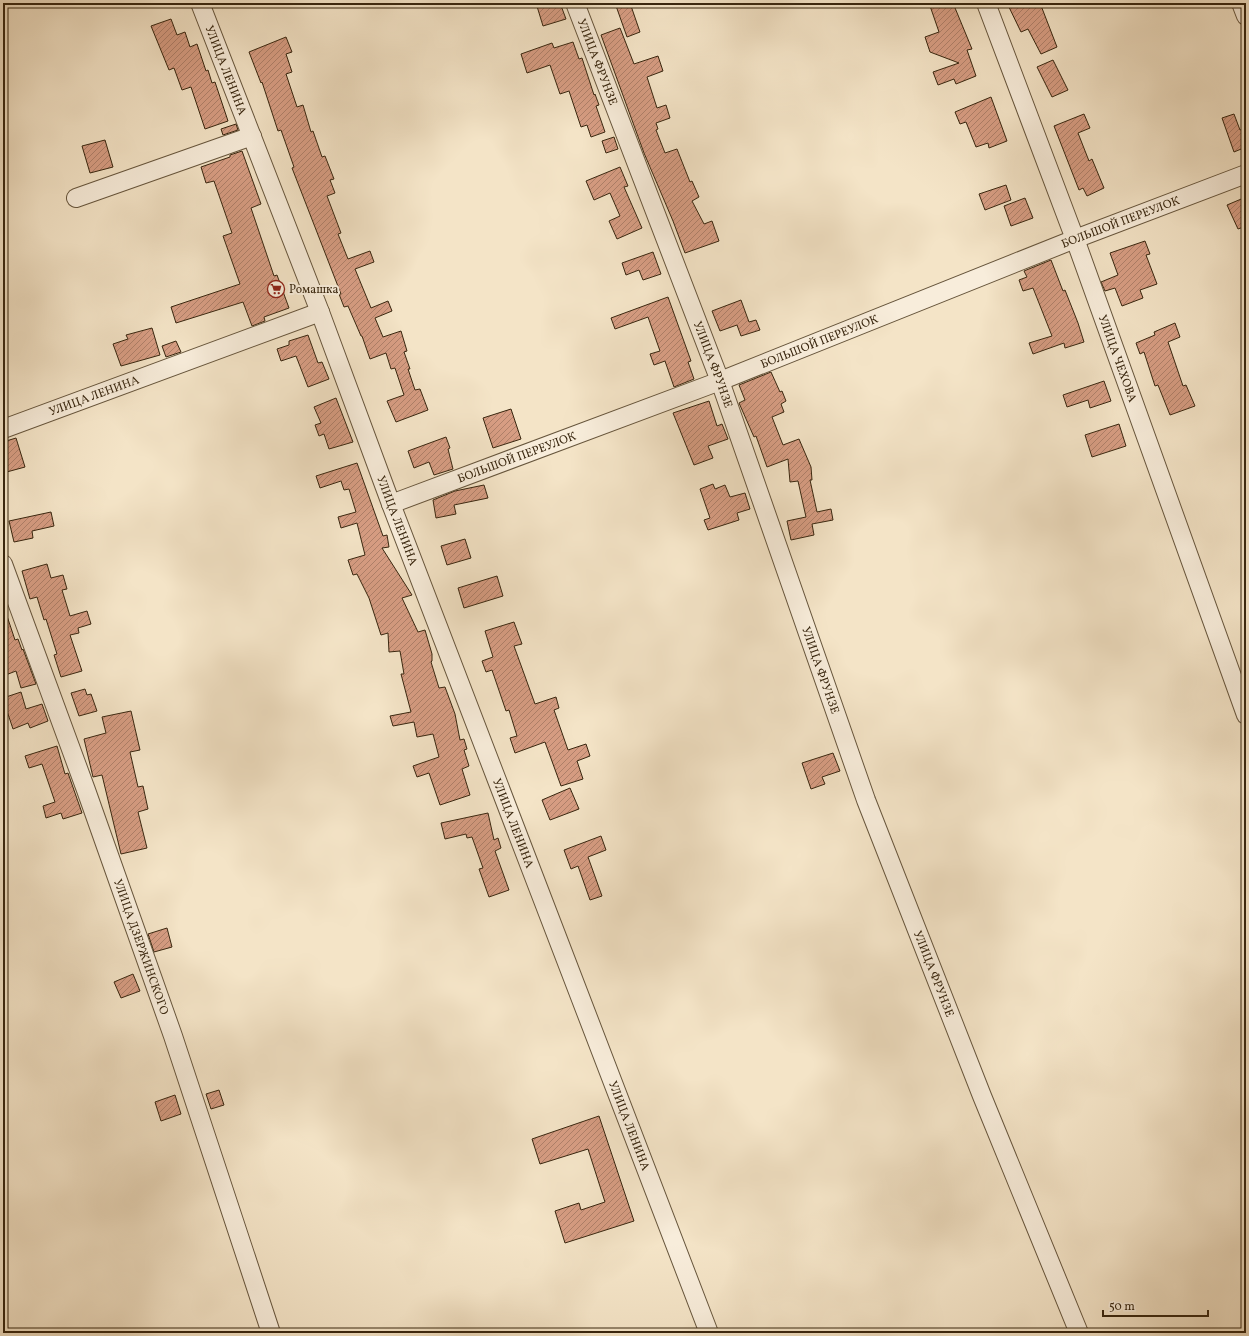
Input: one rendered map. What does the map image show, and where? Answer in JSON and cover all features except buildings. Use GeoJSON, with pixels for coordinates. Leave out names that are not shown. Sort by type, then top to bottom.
{"type":"FeatureCollection","features":[{"type":"Feature","properties":{"kind":"street","name":"УЛИЦА ЛЕНИНА"},"geometry":{"type":"LineString","coordinates":[[200,3],[320,312],[391,504],[709,1333]]}},
{"type":"Feature","properties":{"kind":"street","name":"УЛИЦА ФРУНЗЕ"},"geometry":{"type":"LineString","coordinates":[[575,3],[720,381],[866,800],[982,1096],[1079,1333]]}},
{"type":"Feature","properties":{"kind":"street","name":"УЛИЦА ЧЕХОВА"},"geometry":{"type":"LineString","coordinates":[[986,3],[1075,239],[1246,715]]}},
{"type":"Feature","properties":{"kind":"street"},"geometry":{"type":"LineString","coordinates":[[1241,3],[1246,16]]}},
{"type":"Feature","properties":{"kind":"street"},"geometry":{"type":"LineString","coordinates":[[76,198],[252,136]]}},
{"type":"Feature","properties":{"kind":"street","name":"БОЛЬШОЙ ПЕРЕУЛОК"},"geometry":{"type":"LineString","coordinates":[[391,504],[720,381],[1075,239],[1246,174]]}},
{"type":"Feature","properties":{"kind":"street","name":"УЛИЦА ЛЕНИНА"},"geometry":{"type":"LineString","coordinates":[[3,429],[320,312]]}},
{"type":"Feature","properties":{"kind":"street","name":"УЛИЦА ДЗЕРЖИНСКОГО"},"geometry":{"type":"LineString","coordinates":[[3,564],[86,790],[173,1036],[270,1333]]}},
{"type":"Feature","properties":{"kind":"place","name":"Ромашка"},"geometry":{"type":"Point","coordinates":[276,289]}}]}
